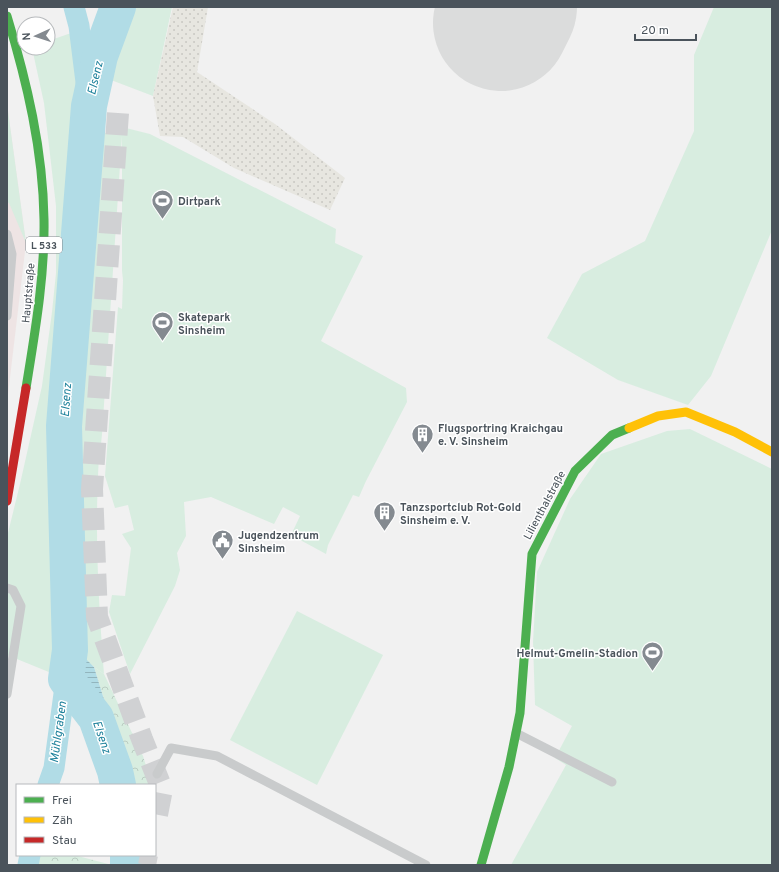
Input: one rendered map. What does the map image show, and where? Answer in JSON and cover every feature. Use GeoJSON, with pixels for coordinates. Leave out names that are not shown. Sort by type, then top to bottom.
{"type":"FeatureCollection","features":[{"type":"Feature","properties":{"kind":"street","name":"Hauptstraße"},"geometry":{"type":"LineString","coordinates":[[7,16],[23,73],[36,137],[43,194],[44,245],[35,339],[7,501]]}},
{"type":"Feature","properties":{"kind":"street","name":"Lilienthalstraße"},"geometry":{"type":"LineString","coordinates":[[481,865],[509,767],[520,713],[532,554],[576,470],[612,435],[658,416],[686,412],[735,432],[772,452]]}},
{"type":"Feature","properties":{"kind":"lane"},"geometry":{"type":"LineString","coordinates":[[7,234],[12,254],[7,316]]}},
{"type":"Feature","properties":{"kind":"lane"},"geometry":{"type":"LineString","coordinates":[[7,459],[12,476]]}},
{"type":"Feature","properties":{"kind":"lane"},"geometry":{"type":"LineString","coordinates":[[7,588],[12,590],[21,606],[7,694]]}},
{"type":"Feature","properties":{"kind":"lane"},"geometry":{"type":"LineString","coordinates":[[516,733],[612,782]]}},
{"type":"Feature","properties":{"kind":"lane"},"geometry":{"type":"LineString","coordinates":[[157,774],[171,748],[217,756],[426,865]]}},
{"type":"Feature","properties":{"kind":"shaded area"},"geometry":{"type":"Polygon","coordinates":[[[7,104],[26,243],[7,403],[7,104]]]}},
{"type":"Feature","properties":{"kind":"green space"},"geometry":{"type":"Polygon","coordinates":[[[133,7],[172,7],[153,96],[111,80],[133,7]]]}},
{"type":"Feature","properties":{"kind":"green space"},"geometry":{"type":"Polygon","coordinates":[[[714,7],[772,7],[772,230],[711,376],[688,405],[618,380],[547,338],[582,274],[645,241],[694,131],[694,55],[714,7]]]}},
{"type":"Feature","properties":{"kind":"green space"},"geometry":{"type":"Polygon","coordinates":[[[77,31],[81,142],[122,127],[150,134],[336,229],[335,243],[363,256],[321,341],[406,388],[407,402],[359,497],[353,495],[328,545],[326,554],[291,535],[300,516],[283,507],[274,524],[211,497],[184,502],[186,536],[177,553],[180,570],[175,586],[130,674],[109,612],[112,595],[125,596],[131,548],[122,534],[134,530],[128,505],[115,508],[105,476],[118,307],[122,309],[122,136],[102,434],[98,471],[97,550],[104,674],[69,647],[66,679],[7,655],[7,537],[42,386],[56,273],[56,206],[44,103],[34,56],[56,56],[56,38],[77,31]]]}},
{"type":"Feature","properties":{"kind":"green space"},"geometry":{"type":"Polygon","coordinates":[[[7,104],[26,243],[9,203],[7,202],[7,104]]]}},
{"type":"Feature","properties":{"kind":"green space","name":"Helmut-Gmelin-Stadion"},"geometry":{"type":"Polygon","coordinates":[[[690,429],[772,469],[772,865],[511,865],[566,765],[555,758],[572,726],[535,705],[533,642],[537,572],[570,499],[601,454],[667,431],[690,429]]]}},
{"type":"Feature","properties":{"kind":"green space"},"geometry":{"type":"Polygon","coordinates":[[[297,611],[383,655],[317,785],[230,740],[297,611]]]}},
{"type":"Feature","properties":{"kind":"green space"},"geometry":{"type":"Polygon","coordinates":[[[94,667],[104,674],[143,756],[152,784],[118,784],[106,706],[94,667]]]}},
{"type":"Feature","properties":{"kind":"green space"},"geometry":{"type":"Polygon","coordinates":[[[25,856],[78,856],[112,865],[24,865],[25,856]]]}},
{"type":"Feature","properties":{"kind":"green space"},"geometry":{"type":"Polygon","coordinates":[[[128,856],[141,856],[139,865],[128,865],[128,856]]]}},
{"type":"Feature","properties":{"kind":"sand"},"geometry":{"type":"Polygon","coordinates":[[[173,7],[208,7],[197,72],[275,124],[345,178],[330,210],[234,168],[183,137],[160,136],[153,96],[173,7]]]}},
{"type":"Feature","properties":{"kind":"water"},"geometry":{"type":"Polygon","coordinates":[[[70,650],[81,654],[94,667],[106,706],[115,771],[96,718],[66,679],[70,650]]]}},
{"type":"Feature","properties":{"kind":"waterway","name":"Mühlgraben"},"geometry":{"type":"LineString","coordinates":[[74,7],[79,26],[89,106]]}},
{"type":"Feature","properties":{"kind":"waterway","name":"Elsenz"},"geometry":{"type":"LineString","coordinates":[[118,7],[100,56],[89,106],[64,426],[70,650],[66,679],[96,718],[115,771],[118,784]]}},
{"type":"Feature","properties":{"kind":"waterway","name":"Mühlgraben"},"geometry":{"type":"LineString","coordinates":[[48,784],[54,768],[66,679]]}},
{"type":"Feature","properties":{"kind":"waterway","name":"Mühlgraben"},"geometry":{"type":"LineString","coordinates":[[28,865],[30,856]]}},
{"type":"Feature","properties":{"kind":"waterway","name":"Elsenz"},"geometry":{"type":"LineString","coordinates":[[128,856],[128,865]]}},
{"type":"Feature","properties":{"kind":"runway"},"geometry":{"type":"LineString","coordinates":[[501,23],[509,7]]}},
{"type":"Feature","properties":{"kind":"tunnel"},"geometry":{"type":"LineString","coordinates":[[118,113],[92,489],[97,617],[162,789],[156,820]]}},
{"type":"Feature","properties":{"kind":"tunnel"},"geometry":{"type":"LineString","coordinates":[[147,865],[149,856]]}},
{"type":"Feature","properties":{"kind":"traffic: fast"},"geometry":{"type":"LineString","coordinates":[[7,16],[33,116],[41,167],[43,193],[43,262],[36,325],[26,388]]}},
{"type":"Feature","properties":{"kind":"traffic: fast"},"geometry":{"type":"LineString","coordinates":[[481,865],[509,767],[520,713],[532,554],[575,471],[612,435],[629,428]]}},
{"type":"Feature","properties":{"kind":"traffic: slow"},"geometry":{"type":"LineString","coordinates":[[629,428],[658,416],[686,412],[735,432],[772,452]]}},
{"type":"Feature","properties":{"kind":"traffic: jam"},"geometry":{"type":"LineString","coordinates":[[7,501],[26,388]]}},
{"type":"Feature","properties":{"kind":"place","name":"Dirtpark"},"geometry":{"type":"Point","coordinates":[163,220]}},
{"type":"Feature","properties":{"kind":"place","name":"Skatepark Sinsheim"},"geometry":{"type":"Point","coordinates":[162,342]}},
{"type":"Feature","properties":{"kind":"place","name":"Flugsportring Kraichgau e. V. Sinsheim"},"geometry":{"type":"Point","coordinates":[422,454]}},
{"type":"Feature","properties":{"kind":"place","name":"Tanzsportclub Rot-Gold Sinsheim e. V."},"geometry":{"type":"Point","coordinates":[384,532]}},
{"type":"Feature","properties":{"kind":"place","name":"Jugendzentrum Sinsheim"},"geometry":{"type":"Point","coordinates":[223,560]}},
{"type":"Feature","properties":{"kind":"place","name":"Helmut-Gmelin-Stadion"},"geometry":{"type":"Point","coordinates":[653,672]}}]}
